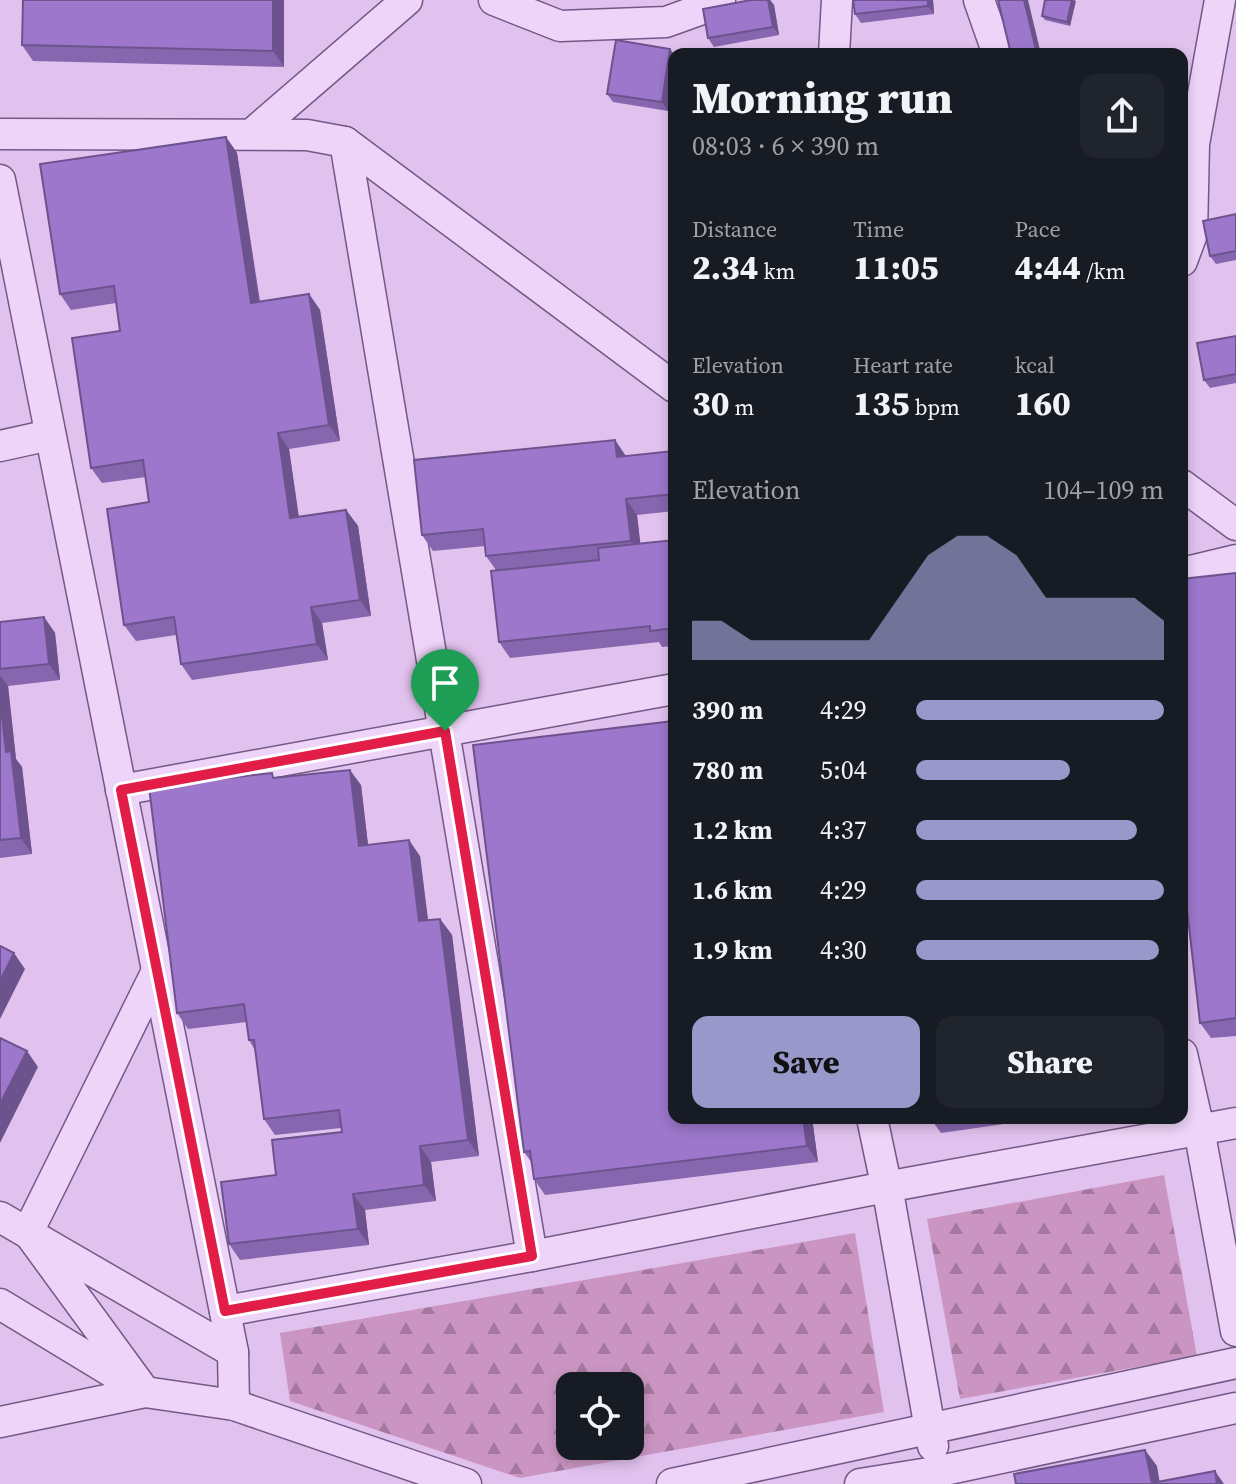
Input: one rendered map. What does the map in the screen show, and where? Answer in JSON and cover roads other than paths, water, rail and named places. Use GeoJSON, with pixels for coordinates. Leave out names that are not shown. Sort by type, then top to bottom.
{"type":"FeatureCollection","features":[{"type":"Feature","properties":{"kind":"street"},"geometry":{"type":"LineString","coordinates":[[253,133],[407,0]]}},
{"type":"Feature","properties":{"kind":"street"},"geometry":{"type":"LineString","coordinates":[[494,0],[560,26],[666,22],[719,3],[720,0]]}},
{"type":"Feature","properties":{"kind":"street"},"geometry":{"type":"LineString","coordinates":[[834,48],[837,0]]}},
{"type":"Feature","properties":{"kind":"street"},"geometry":{"type":"LineString","coordinates":[[979,0],[996,48]]}},
{"type":"Feature","properties":{"kind":"street"},"geometry":{"type":"LineString","coordinates":[[1188,245],[1192,234],[1194,144],[1220,0]]}},
{"type":"Feature","properties":{"kind":"street"},"geometry":{"type":"LineString","coordinates":[[0,134],[253,133],[307,135],[345,142],[668,383]]}},
{"type":"Feature","properties":{"kind":"street"},"geometry":{"type":"LineString","coordinates":[[345,142],[532,1256]]}},
{"type":"Feature","properties":{"kind":"street"},"geometry":{"type":"LineString","coordinates":[[0,180],[233,1352],[234,1405]]}},
{"type":"Feature","properties":{"kind":"street"},"geometry":{"type":"LineString","coordinates":[[0,446],[50,435]]}},
{"type":"Feature","properties":{"kind":"street"},"geometry":{"type":"LineString","coordinates":[[1188,489],[1236,525]]}},
{"type":"Feature","properties":{"kind":"street"},"geometry":{"type":"LineString","coordinates":[[1188,572],[1236,560]]}},
{"type":"Feature","properties":{"kind":"street"},"geometry":{"type":"LineString","coordinates":[[121,790],[668,690]]}},
{"type":"Feature","properties":{"kind":"street"},"geometry":{"type":"LineString","coordinates":[[28,1232],[157,971]]}},
{"type":"Feature","properties":{"kind":"street"},"geometry":{"type":"LineString","coordinates":[[1188,1080],[1236,1331]]}},
{"type":"Feature","properties":{"kind":"street"},"geometry":{"type":"LineString","coordinates":[[225,1311],[1236,1123]]}},
{"type":"Feature","properties":{"kind":"street"},"geometry":{"type":"LineString","coordinates":[[873,1124],[932,1427],[936,1478]]}},
{"type":"Feature","properties":{"kind":"street"},"geometry":{"type":"LineString","coordinates":[[0,1217],[233,1352]]}},
{"type":"Feature","properties":{"kind":"street"},"geometry":{"type":"LineString","coordinates":[[28,1232],[145,1392]]}},
{"type":"Feature","properties":{"kind":"street"},"geometry":{"type":"LineString","coordinates":[[0,1304],[145,1392]]}},
{"type":"Feature","properties":{"kind":"street"},"geometry":{"type":"LineString","coordinates":[[672,1484],[1236,1363]]}},
{"type":"Feature","properties":{"kind":"street"},"geometry":{"type":"LineString","coordinates":[[0,1422],[145,1392],[234,1405],[466,1484]]}},
{"type":"Feature","properties":{"kind":"street"},"geometry":{"type":"LineString","coordinates":[[860,1484],[936,1478],[1236,1408]]}}]}
